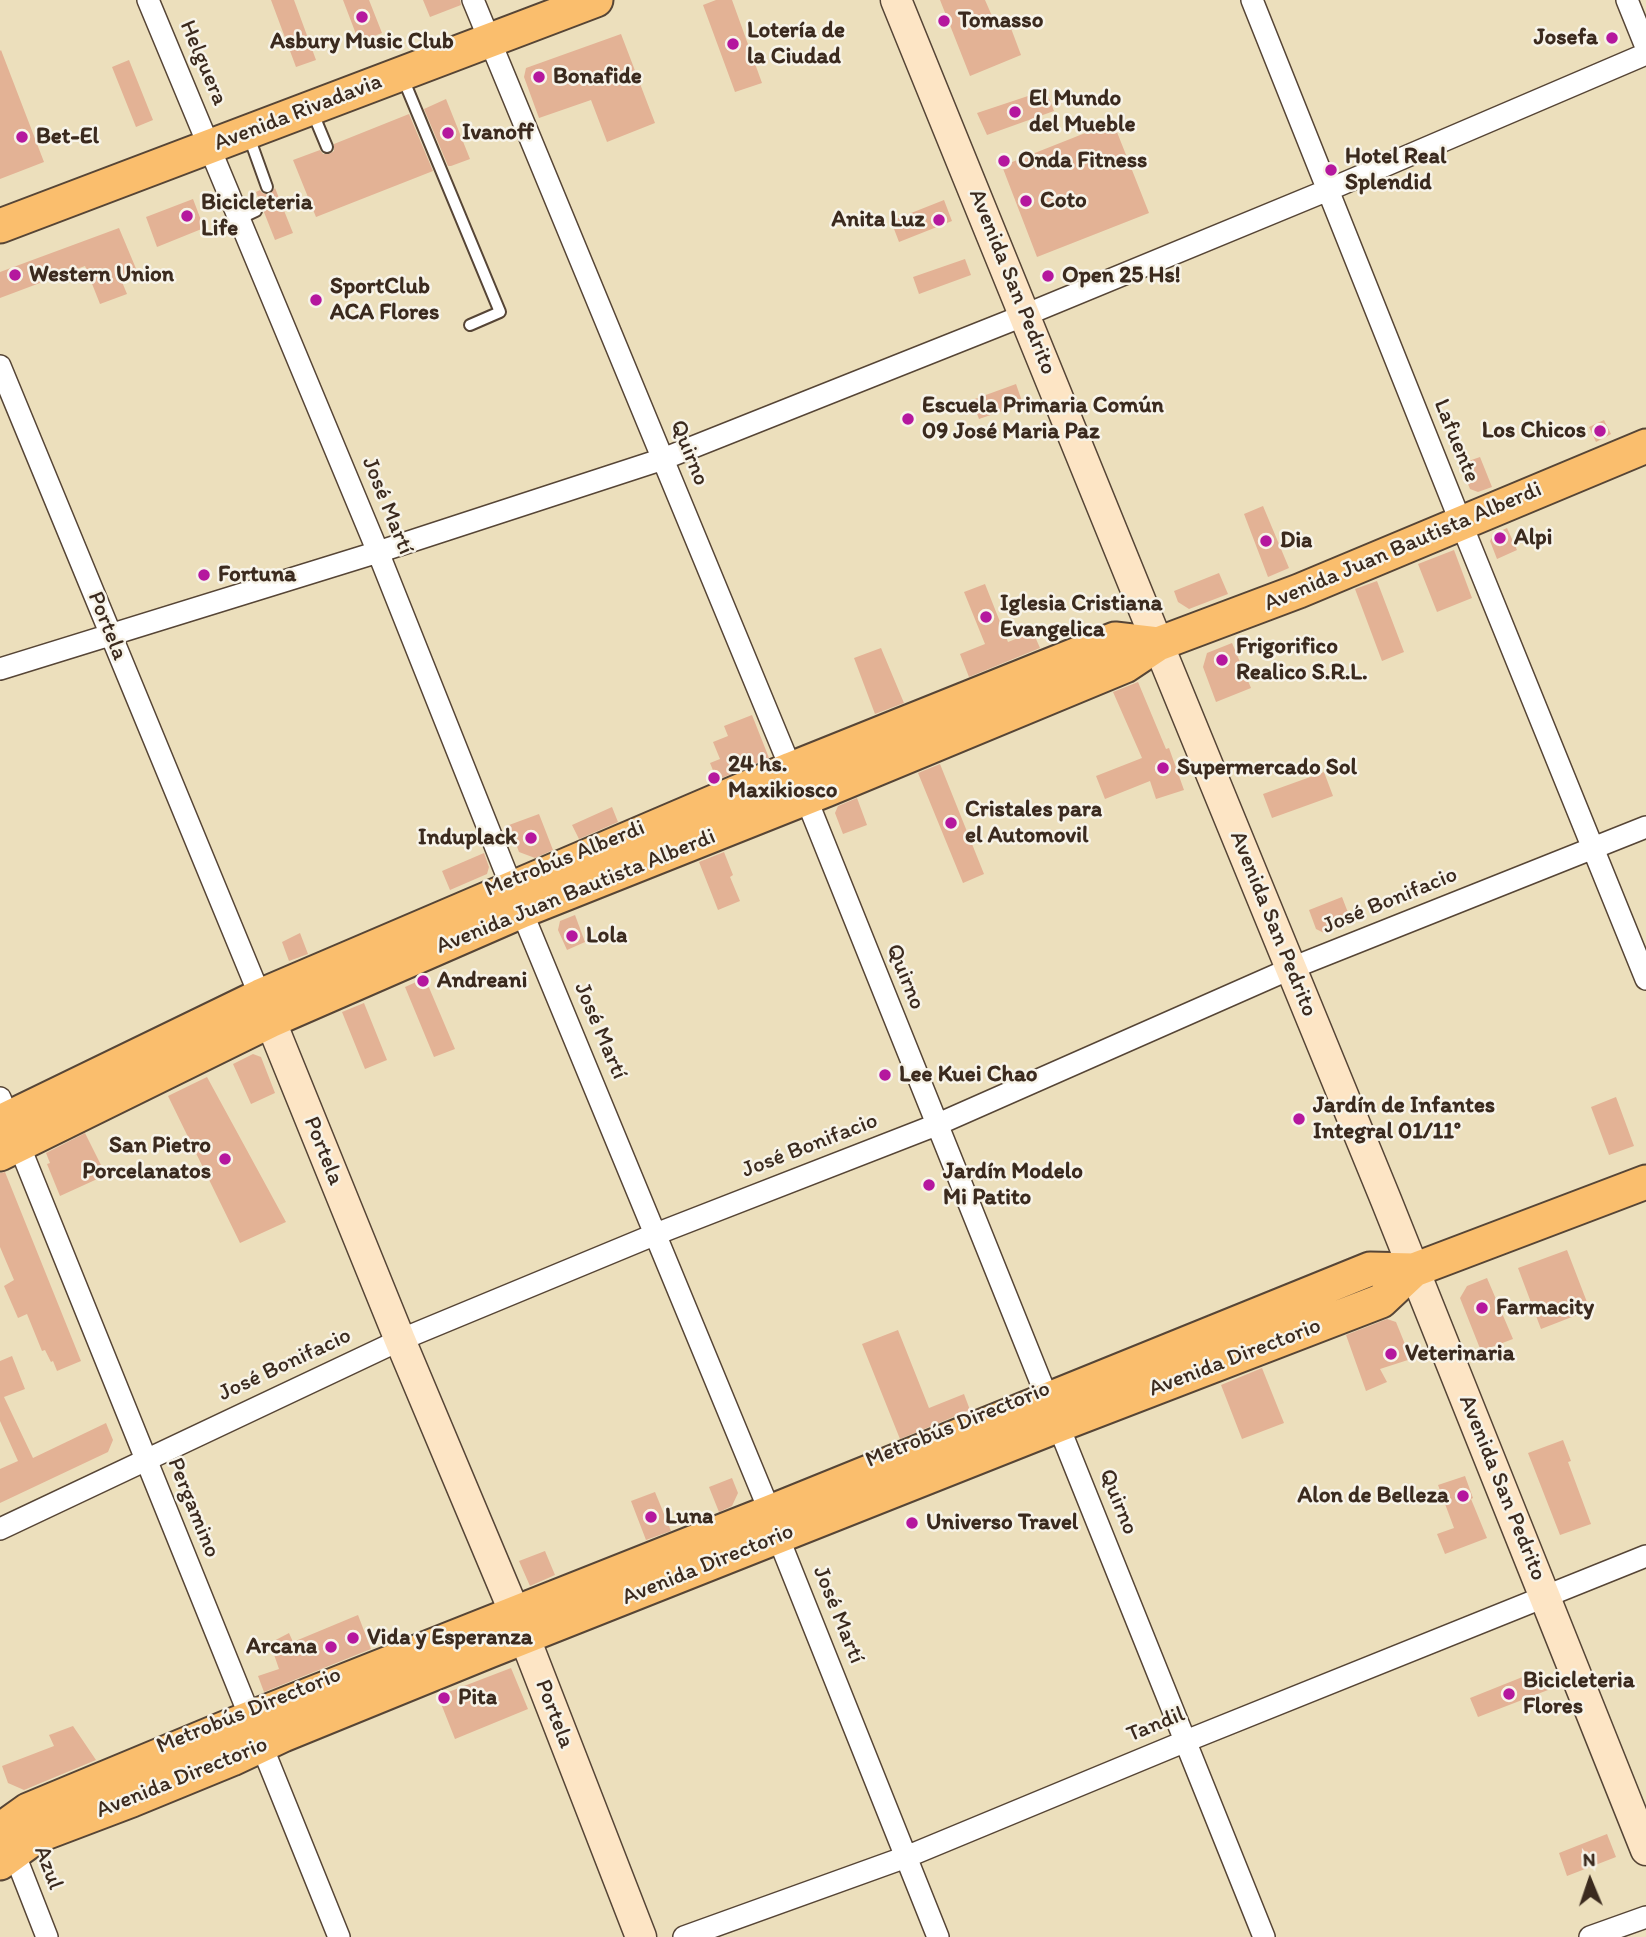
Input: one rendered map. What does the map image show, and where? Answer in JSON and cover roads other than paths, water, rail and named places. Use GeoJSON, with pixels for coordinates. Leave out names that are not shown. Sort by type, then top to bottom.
{"type":"FeatureCollection","features":[{"type":"Feature","properties":{"kind":"main road","name":"Avenida Rivadavia"},"geometry":{"type":"LineString","coordinates":[[0,226],[596,0]]}},
{"type":"Feature","properties":{"kind":"main road","name":"Avenida San Pedrito"},"geometry":{"type":"LineString","coordinates":[[896,0],[1292,968],[1646,1850]]}},
{"type":"Feature","properties":{"kind":"main road","name":"Avenida Juan Bautista Alberdi"},"geometry":{"type":"LineString","coordinates":[[8,1129],[265,1009],[517,900],[799,786],[1125,666],[1158,644],[1299,591],[1646,446]]}},
{"type":"Feature","properties":{"kind":"main road","name":"Portela"},"geometry":{"type":"LineString","coordinates":[[265,1009],[400,1340],[524,1619],[641,1937]]}},
{"type":"Feature","properties":{"kind":"main road","name":"Avenida Directorio"},"geometry":{"type":"LineString","coordinates":[[5,1839],[37,1836],[132,1800],[255,1732],[524,1619],[1054,1411],[1381,1301],[1414,1270],[1646,1182]]}},
{"type":"Feature","properties":{"kind":"street","name":"Helguera"},"geometry":{"type":"LineString","coordinates":[[148,0],[209,147]]}},
{"type":"Feature","properties":{"kind":"street","name":"Quirno"},"geometry":{"type":"LineString","coordinates":[[473,0],[799,786],[1054,1411],[1264,1937]]}},
{"type":"Feature","properties":{"kind":"street","name":"Lafuente"},"geometry":{"type":"LineString","coordinates":[[1252,0],[1646,979]]}},
{"type":"Feature","properties":{"kind":"street"},"geometry":{"type":"LineString","coordinates":[[1627,0],[1646,47]]}},
{"type":"Feature","properties":{"kind":"street"},"geometry":{"type":"LineString","coordinates":[[0,670],[663,459],[1025,315],[1328,190],[1646,54]]}},
{"type":"Feature","properties":{"kind":"street","name":"José Martí"},"geometry":{"type":"LineString","coordinates":[[209,147],[248,215],[517,900],[774,1523],[938,1937]]}},
{"type":"Feature","properties":{"kind":"street","name":"Portela"},"geometry":{"type":"LineString","coordinates":[[0,366],[265,1009]]}},
{"type":"Feature","properties":{"kind":"street","name":"José Bonifacio"},"geometry":{"type":"LineString","coordinates":[[0,1529],[400,1340],[656,1234],[936,1125],[1292,968],[1646,827]]}},
{"type":"Feature","properties":{"kind":"street","name":"Pergamino"},"geometry":{"type":"LineString","coordinates":[[8,1129],[146,1460],[339,1937]]}},
{"type":"Feature","properties":{"kind":"street","name":"Tandil"},"geometry":{"type":"LineString","coordinates":[[684,1937],[906,1857],[1646,1556]]}},
{"type":"Feature","properties":{"kind":"street","name":"Azul"},"geometry":{"type":"LineString","coordinates":[[5,1839],[47,1937]]}},
{"type":"Feature","properties":{"kind":"street"},"geometry":{"type":"LineString","coordinates":[[1590,1937],[1646,1917]]}},
{"type":"Feature","properties":{"kind":"lane"},"geometry":{"type":"LineString","coordinates":[[401,73],[423,139],[500,312],[470,325]]}},
{"type":"Feature","properties":{"kind":"lane"},"geometry":{"type":"LineString","coordinates":[[310,108],[327,147]]}},
{"type":"Feature","properties":{"kind":"lane"},"geometry":{"type":"LineString","coordinates":[[247,132],[267,187]]}},
{"type":"Feature","properties":{"kind":"lane"},"geometry":{"type":"LineString","coordinates":[[1119,655],[1158,644]]}},
{"type":"Feature","properties":{"kind":"lane","name":"Metrobús Alberdi"},"geometry":{"type":"LineString","coordinates":[[431,938],[580,875]]}},
{"type":"Feature","properties":{"kind":"lane"},"geometry":{"type":"LineString","coordinates":[[1374,1281],[1414,1270]]}},
{"type":"Feature","properties":{"kind":"lane"},"geometry":{"type":"LineString","coordinates":[[1117,1384],[1142,1374]]}},
{"type":"Feature","properties":{"kind":"lane","name":"Metrobús Directorio"},"geometry":{"type":"LineString","coordinates":[[1054,1411],[1104,1389]]}},
{"type":"Feature","properties":{"kind":"lane"},"geometry":{"type":"LineString","coordinates":[[448,1652],[524,1619]]}},
{"type":"Feature","properties":{"kind":"place","name":"Asbury Music Club"},"geometry":{"type":"Point","coordinates":[362,17]}},
{"type":"Feature","properties":{"kind":"place","name":"Tomasso"},"geometry":{"type":"Point","coordinates":[944,21]}},
{"type":"Feature","properties":{"kind":"place","name":"Josefa"},"geometry":{"type":"Point","coordinates":[1612,38]}},
{"type":"Feature","properties":{"kind":"place","name":"Lotería de la Ciudad"},"geometry":{"type":"Point","coordinates":[733,44]}},
{"type":"Feature","properties":{"kind":"place","name":"Bonafide"},"geometry":{"type":"Point","coordinates":[539,77]}},
{"type":"Feature","properties":{"kind":"place","name":"El Mundo del Mueble"},"geometry":{"type":"Point","coordinates":[1015,112]}},
{"type":"Feature","properties":{"kind":"place","name":"Ivanoff"},"geometry":{"type":"Point","coordinates":[448,133]}},
{"type":"Feature","properties":{"kind":"place","name":"Bet-El"},"geometry":{"type":"Point","coordinates":[22,137]}},
{"type":"Feature","properties":{"kind":"place","name":"Onda Fitness"},"geometry":{"type":"Point","coordinates":[1004,161]}},
{"type":"Feature","properties":{"kind":"place","name":"Hotel Real Splendid"},"geometry":{"type":"Point","coordinates":[1331,170]}},
{"type":"Feature","properties":{"kind":"place","name":"Coto"},"geometry":{"type":"Point","coordinates":[1026,201]}},
{"type":"Feature","properties":{"kind":"place","name":"Bicicleteria Life"},"geometry":{"type":"Point","coordinates":[187,216]}},
{"type":"Feature","properties":{"kind":"place","name":"Anita Luz"},"geometry":{"type":"Point","coordinates":[939,220]}},
{"type":"Feature","properties":{"kind":"place","name":"Western Union"},"geometry":{"type":"Point","coordinates":[15,275]}},
{"type":"Feature","properties":{"kind":"place","name":"Open 25 Hs!"},"geometry":{"type":"Point","coordinates":[1048,276]}},
{"type":"Feature","properties":{"kind":"place","name":"SportClub ACA Flores"},"geometry":{"type":"Point","coordinates":[316,300]}},
{"type":"Feature","properties":{"kind":"place","name":"Escuela Primaria Común 09 José Maria Paz"},"geometry":{"type":"Point","coordinates":[908,419]}},
{"type":"Feature","properties":{"kind":"place","name":"Los Chicos"},"geometry":{"type":"Point","coordinates":[1600,431]}},
{"type":"Feature","properties":{"kind":"place","name":"Alpi"},"geometry":{"type":"Point","coordinates":[1500,538]}},
{"type":"Feature","properties":{"kind":"place","name":"Dia"},"geometry":{"type":"Point","coordinates":[1266,541]}},
{"type":"Feature","properties":{"kind":"place","name":"Fortuna"},"geometry":{"type":"Point","coordinates":[204,575]}},
{"type":"Feature","properties":{"kind":"place","name":"Iglesia Cristiana Evangelica"},"geometry":{"type":"Point","coordinates":[986,617]}},
{"type":"Feature","properties":{"kind":"place","name":"Frigorifico Realico S.R.L."},"geometry":{"type":"Point","coordinates":[1222,660]}},
{"type":"Feature","properties":{"kind":"place","name":"Supermercado Sol"},"geometry":{"type":"Point","coordinates":[1163,768]}},
{"type":"Feature","properties":{"kind":"place","name":"24 hs. Maxikiosco"},"geometry":{"type":"Point","coordinates":[714,778]}},
{"type":"Feature","properties":{"kind":"place","name":"Cristales para el Automovil"},"geometry":{"type":"Point","coordinates":[951,823]}},
{"type":"Feature","properties":{"kind":"place","name":"Induplack"},"geometry":{"type":"Point","coordinates":[531,838]}},
{"type":"Feature","properties":{"kind":"place","name":"Lola"},"geometry":{"type":"Point","coordinates":[572,936]}},
{"type":"Feature","properties":{"kind":"place","name":"Andreani"},"geometry":{"type":"Point","coordinates":[423,981]}},
{"type":"Feature","properties":{"kind":"place","name":"Lee Kuei Chao"},"geometry":{"type":"Point","coordinates":[885,1075]}},
{"type":"Feature","properties":{"kind":"place","name":"Jardín de Infantes Integral 01/11°"},"geometry":{"type":"Point","coordinates":[1299,1119]}},
{"type":"Feature","properties":{"kind":"place","name":"San Pietro Porcelanatos"},"geometry":{"type":"Point","coordinates":[225,1159]}},
{"type":"Feature","properties":{"kind":"place","name":"Jardín Modelo Mi Patito"},"geometry":{"type":"Point","coordinates":[929,1185]}},
{"type":"Feature","properties":{"kind":"place","name":"Farmacity"},"geometry":{"type":"Point","coordinates":[1482,1308]}},
{"type":"Feature","properties":{"kind":"place","name":"Veterinaria"},"geometry":{"type":"Point","coordinates":[1391,1354]}},
{"type":"Feature","properties":{"kind":"place","name":"Alon de Belleza"},"geometry":{"type":"Point","coordinates":[1463,1496]}},
{"type":"Feature","properties":{"kind":"place","name":"Luna"},"geometry":{"type":"Point","coordinates":[651,1517]}},
{"type":"Feature","properties":{"kind":"place","name":"Universo Travel"},"geometry":{"type":"Point","coordinates":[912,1523]}},
{"type":"Feature","properties":{"kind":"place","name":"Vida y Esperanza"},"geometry":{"type":"Point","coordinates":[353,1638]}},
{"type":"Feature","properties":{"kind":"place","name":"Arcana"},"geometry":{"type":"Point","coordinates":[331,1647]}},
{"type":"Feature","properties":{"kind":"place","name":"Bicicleteria Flores"},"geometry":{"type":"Point","coordinates":[1509,1694]}},
{"type":"Feature","properties":{"kind":"place","name":"Pita"},"geometry":{"type":"Point","coordinates":[444,1698]}}]}
